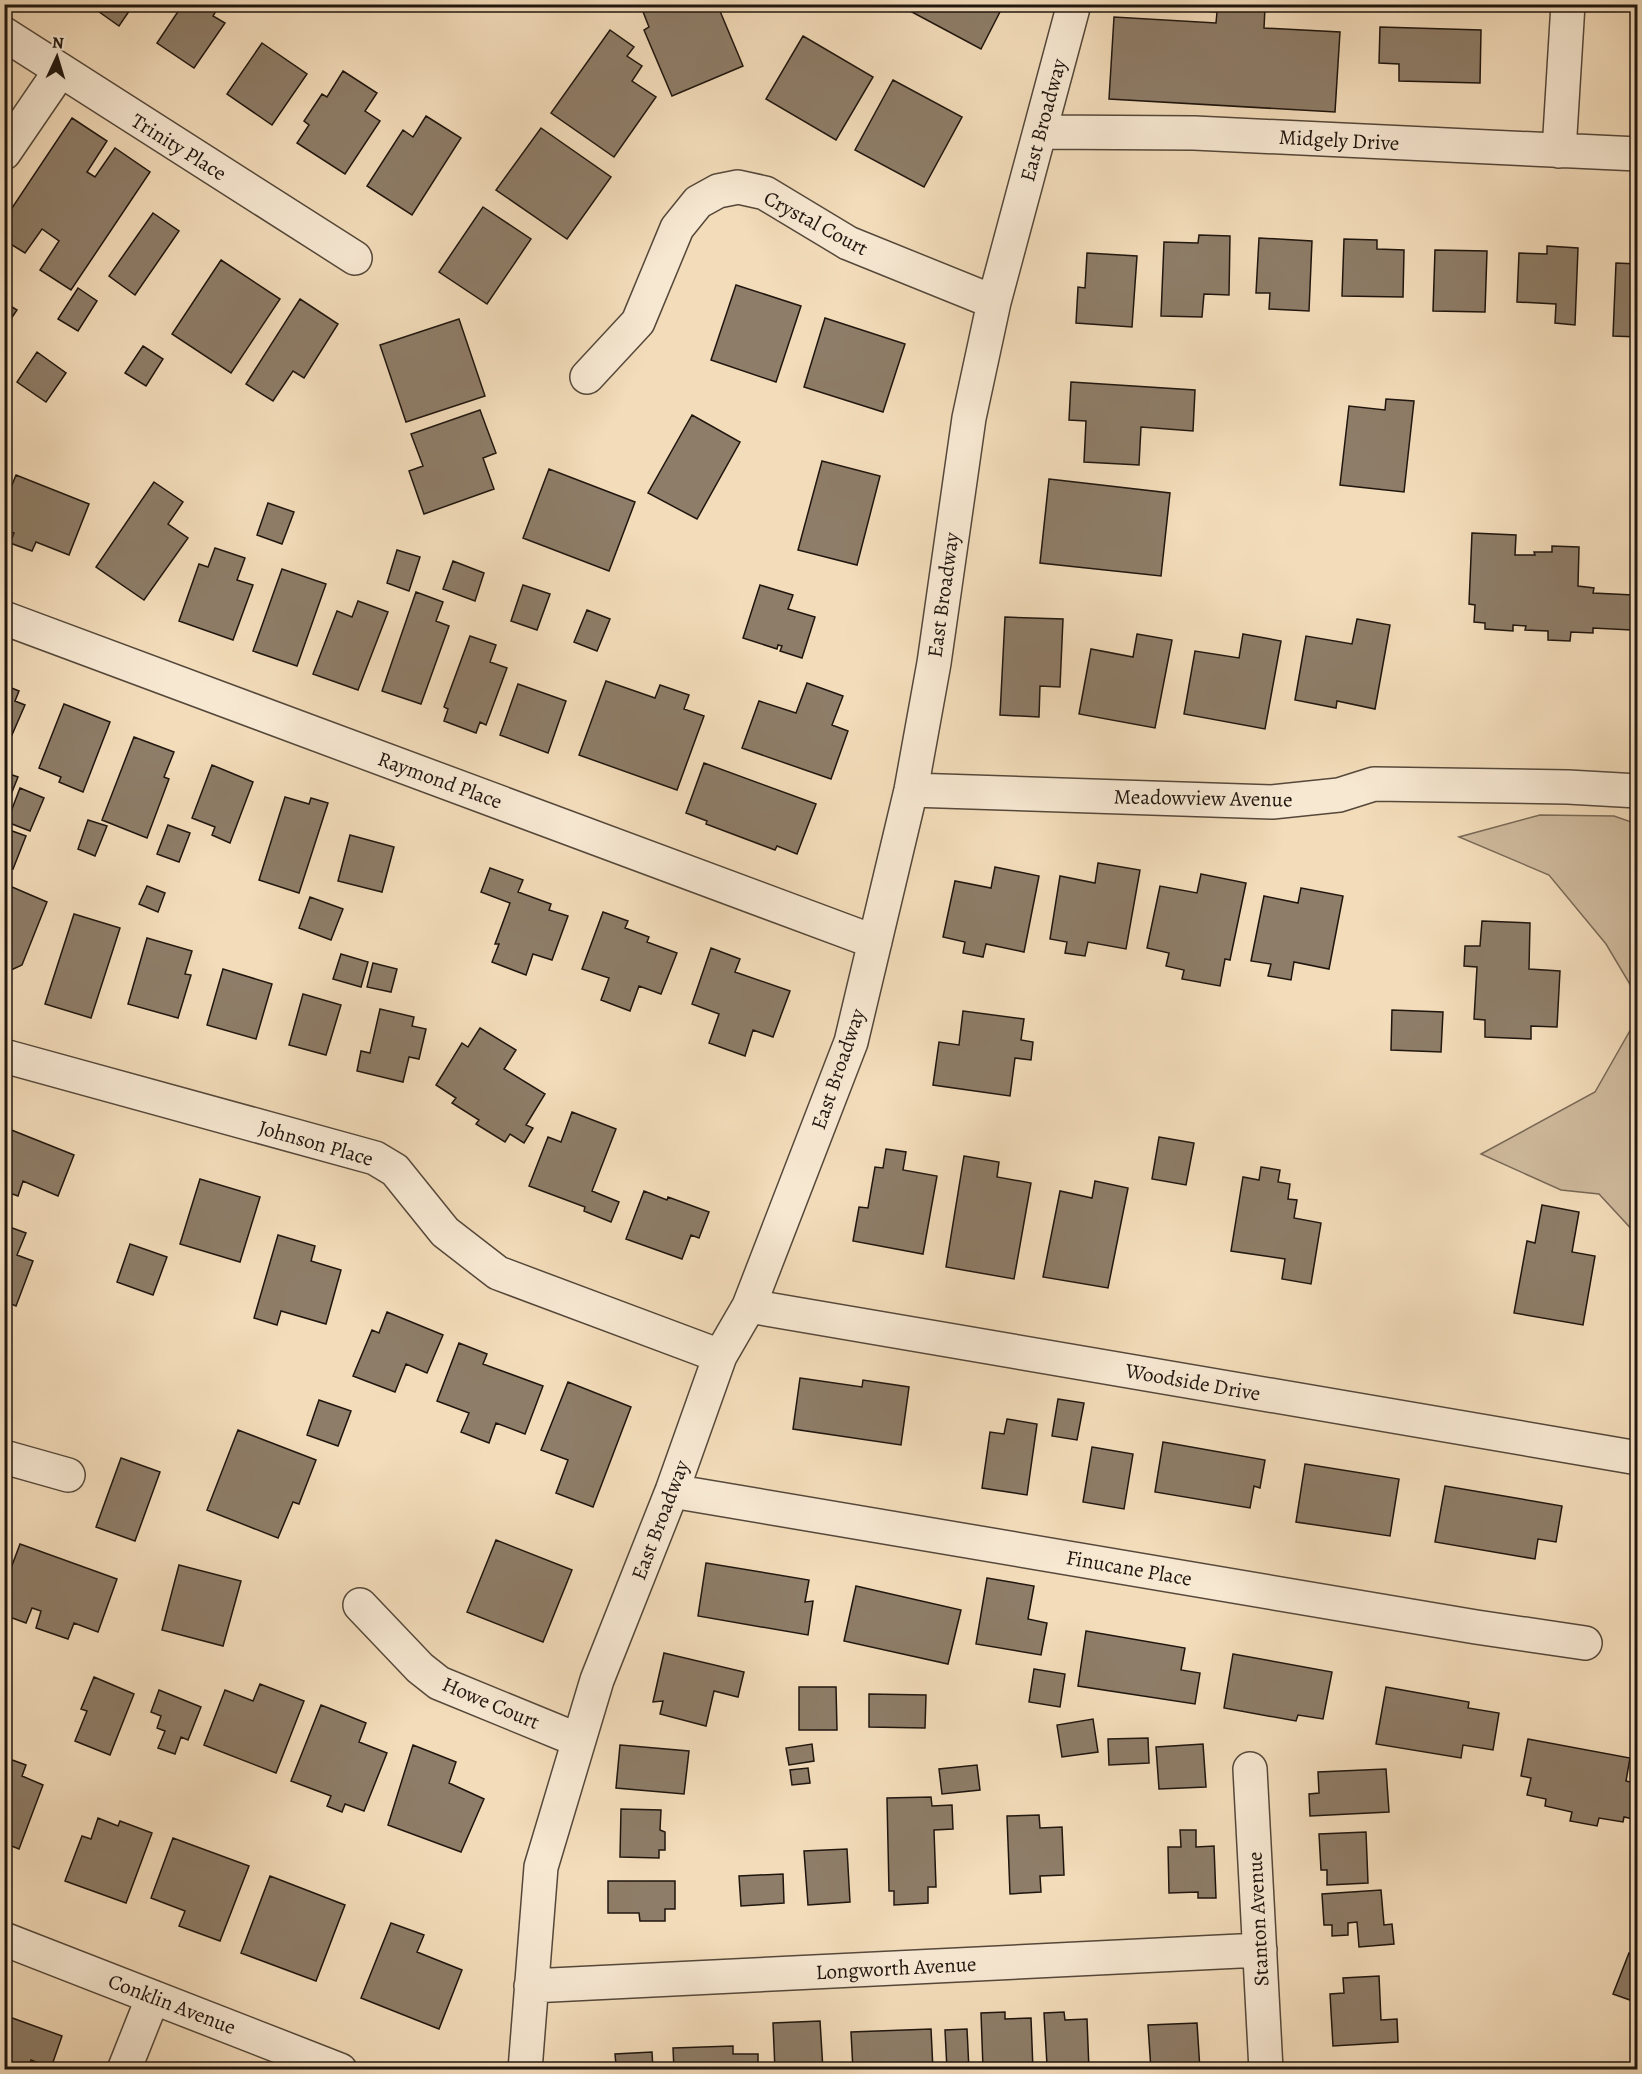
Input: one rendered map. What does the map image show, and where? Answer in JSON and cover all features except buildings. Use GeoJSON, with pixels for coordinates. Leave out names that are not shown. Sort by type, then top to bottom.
{"type":"FeatureCollection","features":[{"type":"Feature","properties":{"kind":"street","name":"East Broadway"},"geometry":{"type":"LineString","coordinates":[[525,2070],[541,1867],[597,1680],[672,1491],[720,1356],[749,1306],[851,1042],[911,790],[934,663],[969,418],[994,302],[1074,4]]}},
{"type":"Feature","properties":{"kind":"street"},"geometry":{"type":"LineString","coordinates":[[1559,151],[1568,4]]}},
{"type":"Feature","properties":{"kind":"street","name":"Trinity Place"},"geometry":{"type":"LineString","coordinates":[[4,34],[355,258]]}},
{"type":"Feature","properties":{"kind":"street"},"geometry":{"type":"LineString","coordinates":[[4,153],[60,71]]}},
{"type":"Feature","properties":{"kind":"street","name":"Midgely Drive"},"geometry":{"type":"LineString","coordinates":[[1040,132],[1194,133],[1638,154]]}},
{"type":"Feature","properties":{"kind":"street","name":"Crystal Court"},"geometry":{"type":"LineString","coordinates":[[587,377],[638,322],[677,228],[699,202],[718,191],[738,187],[765,193],[848,243],[994,302]]}},
{"type":"Feature","properties":{"kind":"street","name":"Raymond Place"},"geometry":{"type":"LineString","coordinates":[[4,618],[875,942]]}},
{"type":"Feature","properties":{"kind":"street","name":"Meadowview Avenue"},"geometry":{"type":"LineString","coordinates":[[911,790],[1272,802],[1340,795],[1374,784],[1638,790]]}},
{"type":"Feature","properties":{"kind":"street","name":"Johnson Place"},"geometry":{"type":"LineString","coordinates":[[4,1056],[375,1158],[395,1170],[445,1232],[498,1273],[720,1356]]}},
{"type":"Feature","properties":{"kind":"street","name":"Woodside Drive"},"geometry":{"type":"LineString","coordinates":[[749,1306],[1638,1458]]}},
{"type":"Feature","properties":{"kind":"street"},"geometry":{"type":"LineString","coordinates":[[4,1457],[68,1475]]}},
{"type":"Feature","properties":{"kind":"street","name":"Finucane Place"},"geometry":{"type":"LineString","coordinates":[[672,1491],[1486,1629],[1586,1643]]}},
{"type":"Feature","properties":{"kind":"street","name":"Howe Court"},"geometry":{"type":"LineString","coordinates":[[360,1605],[420,1668],[439,1683],[578,1740]]}},
{"type":"Feature","properties":{"kind":"street","name":"Stanton Avenue"},"geometry":{"type":"LineString","coordinates":[[1250,1769],[1266,2070]]}},
{"type":"Feature","properties":{"kind":"street","name":"Conklin Avenue"},"geometry":{"type":"LineString","coordinates":[[4,1939],[340,2070]]}},
{"type":"Feature","properties":{"kind":"street","name":"Longworth Avenue"},"geometry":{"type":"LineString","coordinates":[[531,1986],[1260,1950]]}},
{"type":"Feature","properties":{"kind":"street"},"geometry":{"type":"LineString","coordinates":[[124,2070],[153,1997]]}},
{"type":"Feature","properties":{"kind":"shaded area"},"geometry":{"type":"Polygon","coordinates":[[[1540,815],[1614,816],[1637,824],[1637,1235],[1599,1194],[1561,1190],[1481,1154],[1595,1092],[1632,1027],[1634,991],[1606,944],[1549,875],[1459,837],[1540,815]]]}}]}
